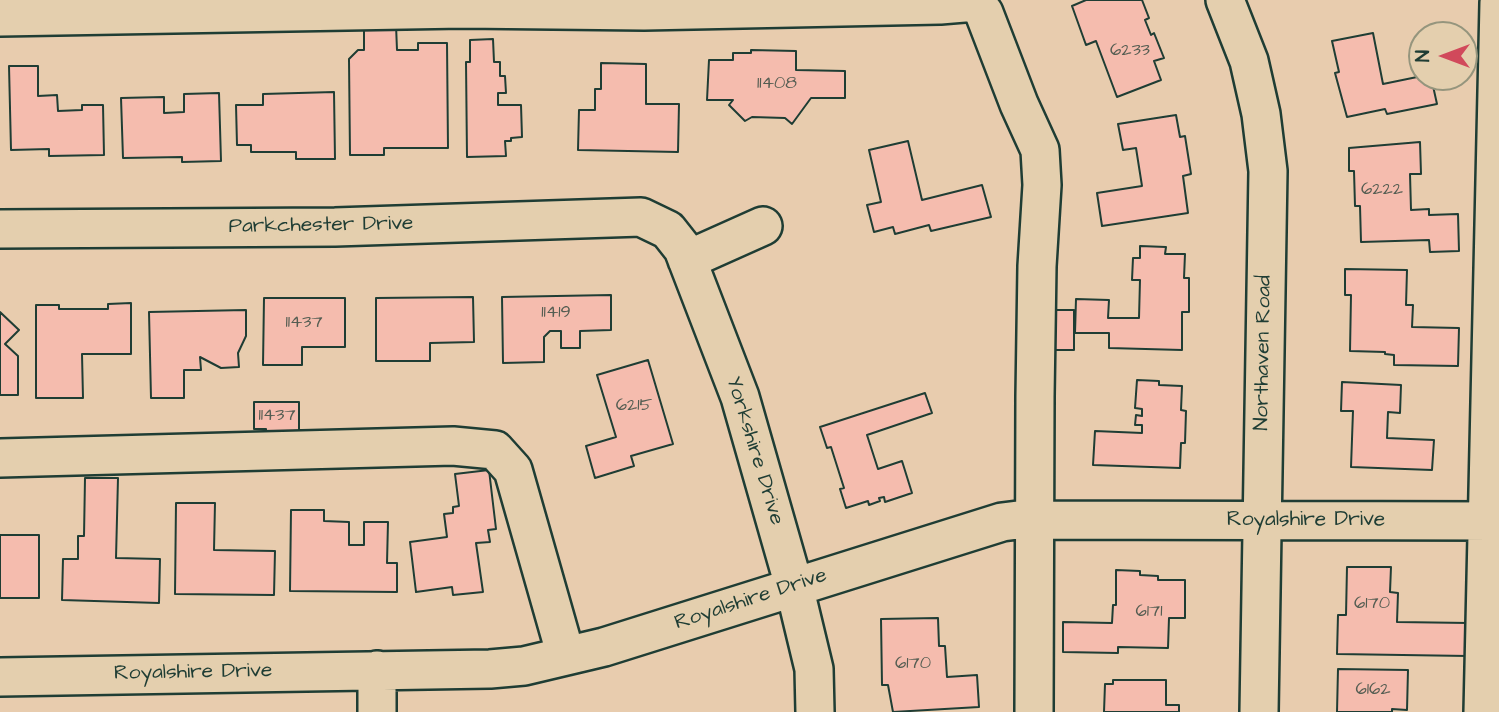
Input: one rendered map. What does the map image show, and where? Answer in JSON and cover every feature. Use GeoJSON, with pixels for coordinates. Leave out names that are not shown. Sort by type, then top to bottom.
{"type":"FeatureCollection","features":[{"type":"Feature","properties":{"kind":"street","name":"Northaven Road"},"geometry":{"type":"LineString","coordinates":[[1225,0],[1249,61],[1261,114],[1268,172],[1259,712]]}},
{"type":"Feature","properties":{"kind":"street"},"geometry":{"type":"LineString","coordinates":[[0,17],[463,9],[643,10],[940,5],[976,2],[984,13],[1040,150],[1042,185],[1037,266],[1034,712]]}},
{"type":"Feature","properties":{"kind":"street"},"geometry":{"type":"LineString","coordinates":[[1483,712],[1492,521],[1499,3]]}},
{"type":"Feature","properties":{"kind":"street","name":"Parkchester Drive"},"geometry":{"type":"LineString","coordinates":[[0,229],[335,227],[641,217]]}},
{"type":"Feature","properties":{"kind":"street","name":"Yorkshire Drive"},"geometry":{"type":"LineString","coordinates":[[641,217],[668,230],[683,249],[740,397],[794,586],[814,668],[816,712]]}},
{"type":"Feature","properties":{"kind":"street"},"geometry":{"type":"LineString","coordinates":[[687,260],[763,226]]}},
{"type":"Feature","properties":{"kind":"street"},"geometry":{"type":"LineString","coordinates":[[0,458],[453,446],[495,450],[513,470],[566,656]]}},
{"type":"Feature","properties":{"kind":"street","name":"Royalshire Drive"},"geometry":{"type":"LineString","coordinates":[[0,677],[490,669],[524,666],[604,647],[1002,522],[1035,519],[1492,521]]}},
{"type":"Feature","properties":{"kind":"street"},"geometry":{"type":"LineString","coordinates":[[377,670],[377,712]]}},
{"type":"Feature","properties":{"kind":"building"},"geometry":{"type":"Polygon","coordinates":[[[1086,0],[1142,0],[1149,18],[1145,20],[1151,35],[1154,33],[1164,58],[1154,61],[1161,80],[1117,97],[1096,41],[1086,45],[1072,6],[1086,0]]]}},
{"type":"Feature","properties":{"kind":"building"},"geometry":{"type":"Polygon","coordinates":[[[364,25],[396,25],[397,50],[418,50],[418,43],[447,43],[448,148],[384,148],[384,155],[350,155],[349,59],[358,50],[364,50],[364,25]]]}},
{"type":"Feature","properties":{"kind":"building"},"geometry":{"type":"Polygon","coordinates":[[[1373,33],[1383,84],[1408,79],[1408,91],[1434,91],[1437,104],[1387,114],[1385,109],[1347,117],[1335,73],[1339,72],[1332,41],[1373,33]]]}},
{"type":"Feature","properties":{"kind":"building"},"geometry":{"type":"Polygon","coordinates":[[[493,39],[494,62],[500,62],[500,76],[505,76],[506,93],[498,93],[498,105],[521,105],[522,137],[505,141],[506,156],[467,157],[466,62],[470,62],[470,40],[493,39]]]}},
{"type":"Feature","properties":{"kind":"building"},"geometry":{"type":"Polygon","coordinates":[[[751,50],[796,51],[796,70],[845,71],[845,98],[811,98],[792,124],[785,118],[752,117],[745,121],[729,105],[733,100],[707,100],[709,60],[733,60],[733,53],[751,53],[751,50]]]}},
{"type":"Feature","properties":{"kind":"building"},"geometry":{"type":"Polygon","coordinates":[[[601,63],[646,64],[646,104],[679,104],[678,152],[578,150],[579,110],[595,110],[595,89],[601,89],[601,63]]]}},
{"type":"Feature","properties":{"kind":"building"},"geometry":{"type":"Polygon","coordinates":[[[9,66],[38,66],[38,96],[57,95],[58,111],[82,110],[82,105],[103,105],[104,155],[49,156],[49,149],[11,150],[9,66]]]}},
{"type":"Feature","properties":{"kind":"building"},"geometry":{"type":"Polygon","coordinates":[[[334,92],[335,159],[296,159],[296,152],[251,152],[251,145],[237,145],[236,105],[263,105],[263,94],[334,92]]]}},
{"type":"Feature","properties":{"kind":"building"},"geometry":{"type":"Polygon","coordinates":[[[219,93],[221,161],[182,162],[182,157],[123,158],[121,98],[164,97],[164,113],[184,112],[184,94],[219,93]]]}},
{"type":"Feature","properties":{"kind":"building"},"geometry":{"type":"Polygon","coordinates":[[[1176,115],[1180,137],[1185,136],[1191,174],[1183,176],[1188,213],[1102,226],[1097,193],[1142,186],[1136,148],[1123,150],[1118,124],[1176,115]]]}},
{"type":"Feature","properties":{"kind":"building"},"geometry":{"type":"Polygon","coordinates":[[[908,141],[922,200],[982,185],[991,217],[931,231],[929,225],[895,234],[893,227],[874,232],[867,205],[881,202],[869,150],[908,141]]]}},
{"type":"Feature","properties":{"kind":"building"},"geometry":{"type":"Polygon","coordinates":[[[1420,142],[1421,174],[1410,174],[1411,210],[1429,209],[1429,215],[1458,214],[1459,251],[1430,252],[1429,240],[1361,242],[1360,206],[1355,206],[1354,171],[1349,171],[1349,148],[1420,142]]]}},
{"type":"Feature","properties":{"kind":"building"},"geometry":{"type":"Polygon","coordinates":[[[1140,246],[1166,247],[1165,254],[1185,254],[1184,278],[1189,278],[1189,312],[1182,312],[1182,350],[1109,348],[1109,333],[1075,333],[1076,299],[1109,300],[1108,318],[1139,318],[1140,280],[1132,280],[1133,258],[1140,258],[1140,246]]]}},
{"type":"Feature","properties":{"kind":"building"},"geometry":{"type":"Polygon","coordinates":[[[1345,269],[1407,270],[1406,305],[1413,305],[1412,327],[1459,328],[1458,366],[1394,365],[1394,355],[1385,352],[1350,351],[1351,295],[1345,295],[1345,269]]]}},
{"type":"Feature","properties":{"kind":"building"},"geometry":{"type":"Polygon","coordinates":[[[611,295],[611,330],[580,331],[580,348],[561,348],[561,331],[550,331],[544,337],[544,362],[503,363],[502,297],[611,295]]]}},
{"type":"Feature","properties":{"kind":"building"},"geometry":{"type":"Polygon","coordinates":[[[473,297],[474,342],[430,343],[430,361],[376,361],[376,298],[473,297]]]}},
{"type":"Feature","properties":{"kind":"building"},"geometry":{"type":"Polygon","coordinates":[[[264,298],[345,298],[345,347],[302,347],[302,365],[263,365],[264,298]]]}},
{"type":"Feature","properties":{"kind":"building"},"geometry":{"type":"Polygon","coordinates":[[[131,303],[131,354],[82,354],[83,398],[36,398],[36,305],[59,305],[59,309],[108,309],[108,304],[131,303]]]}},
{"type":"Feature","properties":{"kind":"building"},"geometry":{"type":"Polygon","coordinates":[[[246,310],[246,336],[238,353],[239,367],[221,368],[200,357],[201,370],[184,370],[184,398],[151,398],[149,312],[246,310]]]}},
{"type":"Feature","properties":{"kind":"building"},"geometry":{"type":"Polygon","coordinates":[[[1046,310],[1074,310],[1074,350],[1046,350],[1046,310]]]}},
{"type":"Feature","properties":{"kind":"building"},"geometry":{"type":"Polygon","coordinates":[[[0,312],[19,330],[5,344],[18,356],[18,395],[0,395],[0,312]]]}},
{"type":"Feature","properties":{"kind":"building"},"geometry":{"type":"Polygon","coordinates":[[[648,360],[673,444],[631,456],[634,466],[595,478],[586,446],[616,437],[597,375],[648,360]]]}},
{"type":"Feature","properties":{"kind":"building"},"geometry":{"type":"Polygon","coordinates":[[[1137,380],[1182,386],[1181,410],[1186,411],[1185,443],[1181,443],[1180,468],[1093,465],[1095,431],[1142,433],[1142,425],[1135,425],[1136,415],[1142,416],[1142,409],[1135,408],[1137,380]]]}},
{"type":"Feature","properties":{"kind":"building"},"geometry":{"type":"Polygon","coordinates":[[[1342,382],[1401,385],[1400,413],[1388,412],[1387,438],[1434,440],[1432,470],[1351,467],[1353,411],[1341,411],[1342,382]]]}},
{"type":"Feature","properties":{"kind":"building"},"geometry":{"type":"Polygon","coordinates":[[[925,393],[932,413],[867,435],[878,469],[902,461],[912,493],[885,502],[884,497],[869,505],[868,501],[846,508],[840,489],[844,488],[831,447],[827,448],[820,427],[925,393]]]}},
{"type":"Feature","properties":{"kind":"building"},"geometry":{"type":"Polygon","coordinates":[[[254,402],[299,402],[299,441],[266,442],[266,429],[254,429],[254,402]]]}},
{"type":"Feature","properties":{"kind":"building"},"geometry":{"type":"Polygon","coordinates":[[[489,470],[496,529],[488,530],[490,542],[476,543],[483,592],[453,595],[452,587],[416,592],[410,542],[447,537],[444,514],[453,513],[453,507],[459,506],[455,474],[489,470]]]}},
{"type":"Feature","properties":{"kind":"building"},"geometry":{"type":"Polygon","coordinates":[[[85,478],[118,478],[116,558],[160,559],[159,603],[62,600],[63,559],[78,559],[78,536],[84,536],[85,478]]]}},
{"type":"Feature","properties":{"kind":"building"},"geometry":{"type":"Polygon","coordinates":[[[176,503],[215,503],[214,550],[275,551],[274,595],[175,594],[176,503]]]}},
{"type":"Feature","properties":{"kind":"building"},"geometry":{"type":"Polygon","coordinates":[[[291,510],[324,510],[324,521],[349,522],[349,545],[364,545],[364,522],[388,522],[387,563],[397,563],[397,592],[290,591],[291,510]]]}},
{"type":"Feature","properties":{"kind":"building"},"geometry":{"type":"Polygon","coordinates":[[[0,535],[39,535],[39,598],[0,598],[0,535]]]}},
{"type":"Feature","properties":{"kind":"building"},"geometry":{"type":"Polygon","coordinates":[[[1347,567],[1391,567],[1390,592],[1398,593],[1397,622],[1469,623],[1468,656],[1337,654],[1338,615],[1346,615],[1347,567]]]}},
{"type":"Feature","properties":{"kind":"building"},"geometry":{"type":"Polygon","coordinates":[[[1116,570],[1140,571],[1140,575],[1158,576],[1158,580],[1185,580],[1185,618],[1169,618],[1168,648],[1118,647],[1118,653],[1063,652],[1063,622],[1112,623],[1113,605],[1116,605],[1116,570]]]}},
{"type":"Feature","properties":{"kind":"building"},"geometry":{"type":"Polygon","coordinates":[[[938,618],[939,646],[945,646],[947,677],[977,675],[979,707],[893,712],[888,685],[882,685],[881,619],[938,618]]]}},
{"type":"Feature","properties":{"kind":"building"},"geometry":{"type":"Polygon","coordinates":[[[1338,669],[1408,670],[1407,710],[1337,712],[1338,669]]]}},
{"type":"Feature","properties":{"kind":"building"},"geometry":{"type":"Polygon","coordinates":[[[1113,680],[1166,680],[1166,705],[1179,705],[1179,712],[1104,712],[1105,684],[1113,684],[1113,680]]]}}]}
